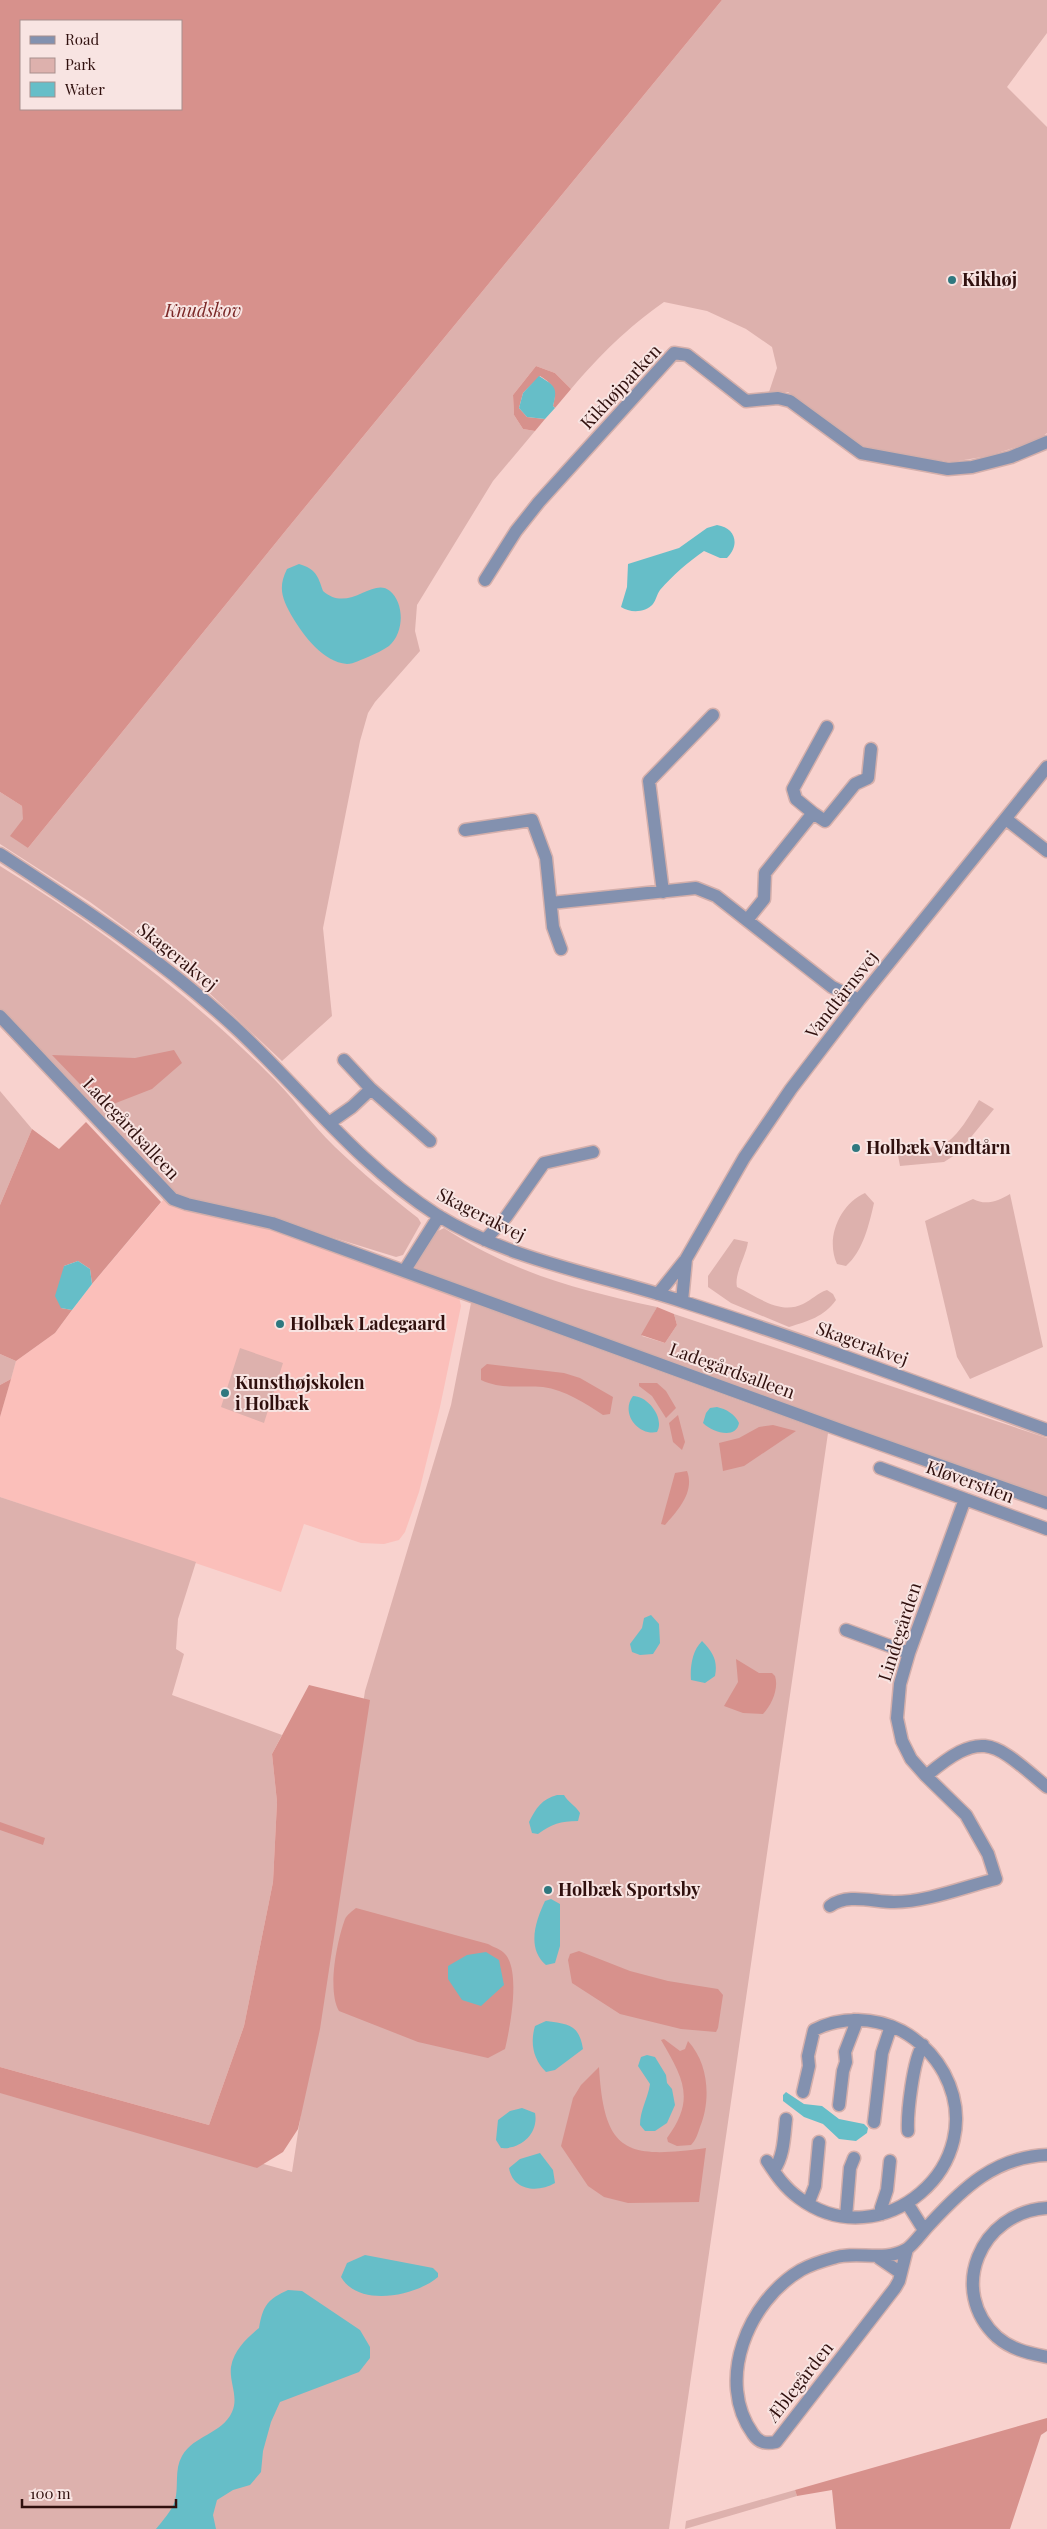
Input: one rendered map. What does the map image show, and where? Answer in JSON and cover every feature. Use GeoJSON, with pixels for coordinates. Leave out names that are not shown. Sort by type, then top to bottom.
{"type":"FeatureCollection","features":[{"type":"Feature","properties":{"kind":"street","name":"Kikhøjparken"},"geometry":{"type":"LineString","coordinates":[[485,580],[516,531],[539,502],[674,353],[687,354],[746,402],[778,398],[790,401],[853,449],[872,456],[948,469],[972,468],[1011,457],[1047,442]]}},
{"type":"Feature","properties":{"kind":"street"},"geometry":{"type":"LineString","coordinates":[[663,892],[649,781],[713,715]]}},
{"type":"Feature","properties":{"kind":"street"},"geometry":{"type":"LineString","coordinates":[[826,727],[793,789],[796,800],[825,821],[855,784],[868,778],[871,749]]}},
{"type":"Feature","properties":{"kind":"street","name":"Vandtårnsvej"},"geometry":{"type":"LineString","coordinates":[[658,1294],[686,1259],[750,1148],[791,1089],[855,1005],[1047,766]]}},
{"type":"Feature","properties":{"kind":"street"},"geometry":{"type":"LineString","coordinates":[[747,920],[764,899],[765,873],[813,813]]}},
{"type":"Feature","properties":{"kind":"street"},"geometry":{"type":"LineString","coordinates":[[1006,819],[1047,851]]}},
{"type":"Feature","properties":{"kind":"street"},"geometry":{"type":"LineString","coordinates":[[465,830],[532,820],[546,858],[550,904],[554,927],[561,949]]}},
{"type":"Feature","properties":{"kind":"street","name":"Skagerakvej"},"geometry":{"type":"LineString","coordinates":[[0,854],[108,925],[178,978],[241,1033],[333,1128],[389,1180],[438,1216],[485,1240],[546,1264],[682,1301],[772,1330],[1047,1430]]}},
{"type":"Feature","properties":{"kind":"street"},"geometry":{"type":"LineString","coordinates":[[550,904],[663,892],[703,890],[716,896],[855,1005]]}},
{"type":"Feature","properties":{"kind":"street","name":"Ladegårdsalleen"},"geometry":{"type":"LineString","coordinates":[[0,1016],[173,1199],[187,1204],[272,1223],[846,1432],[1047,1503]]}},
{"type":"Feature","properties":{"kind":"street"},"geometry":{"type":"LineString","coordinates":[[344,1060],[371,1089],[430,1141]]}},
{"type":"Feature","properties":{"kind":"street"},"geometry":{"type":"LineString","coordinates":[[333,1128],[371,1089]]}},
{"type":"Feature","properties":{"kind":"street"},"geometry":{"type":"LineString","coordinates":[[485,1240],[506,1217],[544,1163],[592,1152]]}},
{"type":"Feature","properties":{"kind":"street"},"geometry":{"type":"LineString","coordinates":[[405,1270],[438,1216]]}},
{"type":"Feature","properties":{"kind":"street"},"geometry":{"type":"LineString","coordinates":[[501,1247],[506,1217]]}},
{"type":"Feature","properties":{"kind":"street","name":"Vandtårnsvej"},"geometry":{"type":"LineString","coordinates":[[682,1301],[686,1259]]}},
{"type":"Feature","properties":{"kind":"street","name":"Kløverstien"},"geometry":{"type":"LineString","coordinates":[[880,1468],[1047,1529]]}},
{"type":"Feature","properties":{"kind":"street","name":"Lindegården"},"geometry":{"type":"LineString","coordinates":[[830,1906],[839,1899],[896,1902],[922,1898],[996,1879],[988,1854],[966,1815],[911,1759],[902,1742],[897,1718],[900,1684],[909,1653],[965,1499]]}},
{"type":"Feature","properties":{"kind":"street"},"geometry":{"type":"LineString","coordinates":[[846,1630],[909,1653]]}},
{"type":"Feature","properties":{"kind":"street"},"geometry":{"type":"LineString","coordinates":[[926,1776],[957,1752],[979,1746],[1005,1752],[1047,1787]]}},
{"type":"Feature","properties":{"kind":"street"},"geometry":{"type":"LineString","coordinates":[[839,2105],[843,2071],[846,2062],[845,2052],[855,2026],[854,2020]]}},
{"type":"Feature","properties":{"kind":"street"},"geometry":{"type":"LineString","coordinates":[[786,2119],[786,2132],[782,2142],[782,2153],[770,2166],[792,2192],[808,2204],[824,2212],[846,2217],[882,2214],[908,2203],[923,2192],[940,2173],[952,2148],[955,2131],[955,2106],[951,2087],[936,2060],[923,2045],[891,2026],[854,2020],[814,2030],[803,2092]]}},
{"type":"Feature","properties":{"kind":"street"},"geometry":{"type":"LineString","coordinates":[[874,2122],[882,2053],[891,2026]]}},
{"type":"Feature","properties":{"kind":"street"},"geometry":{"type":"LineString","coordinates":[[908,2131],[907,2117],[911,2104],[915,2064],[923,2045]]}},
{"type":"Feature","properties":{"kind":"street"},"geometry":{"type":"LineString","coordinates":[[808,2204],[815,2186],[819,2142]]}},
{"type":"Feature","properties":{"kind":"street"},"geometry":{"type":"LineString","coordinates":[[907,2249],[960,2192],[985,2173],[1010,2161],[1047,2155]]}},
{"type":"Feature","properties":{"kind":"street"},"geometry":{"type":"LineString","coordinates":[[846,2217],[850,2168],[854,2158]]}},
{"type":"Feature","properties":{"kind":"street"},"geometry":{"type":"LineString","coordinates":[[882,2214],[881,2208],[887,2190],[890,2161]]}},
{"type":"Feature","properties":{"kind":"street"},"geometry":{"type":"LineString","coordinates":[[908,2203],[924,2230]]}},
{"type":"Feature","properties":{"kind":"street"},"geometry":{"type":"LineString","coordinates":[[1047,2208],[1024,2211],[1004,2222],[990,2235],[978,2256],[973,2280],[976,2304],[982,2318],[998,2338],[1020,2351],[1047,2357]]}},
{"type":"Feature","properties":{"kind":"street","name":"Æblegården"},"geometry":{"type":"LineString","coordinates":[[907,2249],[895,2288],[776,2442],[765,2443],[757,2439],[744,2418],[736,2382],[745,2336],[760,2309],[794,2276],[818,2263],[844,2255],[879,2258],[907,2249]]}},
{"type":"Feature","properties":{"kind":"street","name":"Æblegården"},"geometry":{"type":"LineString","coordinates":[[879,2258],[901,2273]]}},
{"type":"Feature","properties":{"kind":"shaded area","name":"Kunsthøjskolen i Holbæk"},"geometry":{"type":"Polygon","coordinates":[[[164,1199],[181,1207],[272,1226],[459,1297],[461,1306],[440,1407],[419,1492],[405,1532],[399,1540],[384,1544],[361,1543],[304,1524],[281,1592],[0,1497],[0,1417],[16,1361],[55,1333],[88,1289],[164,1199]]]}},
{"type":"Feature","properties":{"kind":"green space","name":"Knudskov"},"geometry":{"type":"Polygon","coordinates":[[[0,0],[722,0],[287,529],[28,848],[10,836],[23,819],[22,806],[0,792],[0,0]]]}},
{"type":"Feature","properties":{"kind":"green space"},"geometry":{"type":"Polygon","coordinates":[[[722,0],[1047,0],[1047,33],[1007,87],[1047,127],[1047,433],[1038,440],[988,456],[952,462],[878,451],[855,443],[788,392],[769,392],[777,368],[772,347],[746,329],[707,311],[664,302],[614,342],[571,389],[555,373],[536,366],[513,395],[514,415],[523,429],[535,431],[493,481],[417,605],[415,631],[420,651],[375,702],[368,713],[360,741],[323,928],[332,1016],[282,1061],[189,974],[90,902],[0,844],[0,792],[22,806],[28,848],[287,529],[722,0]]]}},
{"type":"Feature","properties":{"kind":"green space"},"geometry":{"type":"Polygon","coordinates":[[[536,366],[555,373],[571,389],[555,408],[553,406],[555,395],[553,388],[540,376],[523,393],[519,408],[527,417],[545,419],[535,431],[523,429],[514,415],[513,395],[536,366]]]}},
{"type":"Feature","properties":{"kind":"green space"},"geometry":{"type":"Polygon","coordinates":[[[0,866],[71,912],[139,961],[236,1042],[284,1089],[335,1147],[418,1218],[421,1223],[403,1255],[396,1257],[302,1228],[187,1202],[168,1189],[0,1011],[0,866]]]}},
{"type":"Feature","properties":{"kind":"green space"},"geometry":{"type":"Polygon","coordinates":[[[174,1050],[182,1063],[152,1089],[103,1108],[52,1055],[135,1058],[174,1050]]]}},
{"type":"Feature","properties":{"kind":"green space"},"geometry":{"type":"Polygon","coordinates":[[[0,1091],[32,1129],[0,1205],[0,1091]]]}},
{"type":"Feature","properties":{"kind":"green space"},"geometry":{"type":"Polygon","coordinates":[[[979,1100],[994,1109],[958,1153],[944,1162],[900,1166],[897,1150],[934,1147],[950,1140],[964,1124],[979,1100]]]}},
{"type":"Feature","properties":{"kind":"green space"},"geometry":{"type":"Polygon","coordinates":[[[86,1122],[161,1202],[92,1284],[90,1269],[78,1261],[64,1266],[61,1308],[72,1310],[55,1333],[16,1361],[0,1354],[0,1205],[32,1129],[59,1149],[86,1122]]]}},
{"type":"Feature","properties":{"kind":"green space"},"geometry":{"type":"Polygon","coordinates":[[[865,1193],[874,1203],[861,1245],[846,1266],[837,1264],[833,1243],[837,1223],[848,1205],[865,1193]]]}},
{"type":"Feature","properties":{"kind":"green space"},"geometry":{"type":"Polygon","coordinates":[[[1010,1194],[1043,1347],[970,1379],[957,1357],[925,1221],[973,1199],[992,1202],[1010,1194]]]}},
{"type":"Feature","properties":{"kind":"green space"},"geometry":{"type":"Polygon","coordinates":[[[444,1228],[495,1257],[547,1278],[600,1294],[657,1307],[642,1336],[665,1343],[677,1325],[674,1314],[1047,1438],[1047,1499],[414,1269],[413,1265],[432,1234],[444,1228]]]}},
{"type":"Feature","properties":{"kind":"green space"},"geometry":{"type":"Polygon","coordinates":[[[734,1239],[748,1242],[737,1276],[737,1287],[761,1300],[778,1306],[794,1307],[809,1301],[827,1290],[833,1294],[836,1300],[821,1314],[789,1327],[731,1303],[708,1287],[708,1276],[734,1239]]]}},
{"type":"Feature","properties":{"kind":"green space","name":"Holbæk Sportsby"},"geometry":{"type":"Polygon","coordinates":[[[471,1303],[828,1433],[669,2529],[0,2529],[0,2089],[292,2172],[365,1691],[451,1405],[471,1303]]]}},
{"type":"Feature","properties":{"kind":"green space"},"geometry":{"type":"Polygon","coordinates":[[[657,1307],[674,1314],[677,1325],[665,1343],[641,1335],[657,1307]]]}},
{"type":"Feature","properties":{"kind":"green space"},"geometry":{"type":"Polygon","coordinates":[[[240,1348],[283,1363],[264,1423],[221,1407],[240,1348]]]}},
{"type":"Feature","properties":{"kind":"green space"},"geometry":{"type":"Polygon","coordinates":[[[0,1354],[16,1361],[11,1379],[0,1385],[0,1354]]]}},
{"type":"Feature","properties":{"kind":"green space"},"geometry":{"type":"Polygon","coordinates":[[[487,1364],[564,1373],[580,1378],[613,1397],[610,1414],[603,1415],[559,1391],[543,1387],[504,1386],[481,1380],[481,1369],[487,1364]]]}},
{"type":"Feature","properties":{"kind":"green space"},"geometry":{"type":"Polygon","coordinates":[[[11,1379],[0,1417],[0,1385],[11,1379]]]}},
{"type":"Feature","properties":{"kind":"green space"},"geometry":{"type":"Polygon","coordinates":[[[639,1383],[657,1383],[666,1391],[676,1408],[666,1418],[652,1396],[639,1386],[639,1383]]]}},
{"type":"Feature","properties":{"kind":"green space"},"geometry":{"type":"Polygon","coordinates":[[[678,1415],[685,1442],[682,1450],[673,1442],[669,1423],[678,1415]]]}},
{"type":"Feature","properties":{"kind":"green space"},"geometry":{"type":"Polygon","coordinates":[[[773,1425],[796,1431],[744,1466],[723,1471],[719,1443],[739,1438],[759,1427],[773,1425]]]}},
{"type":"Feature","properties":{"kind":"green space"},"geometry":{"type":"Polygon","coordinates":[[[687,1471],[689,1486],[684,1500],[665,1525],[661,1524],[675,1473],[687,1471]]]}},
{"type":"Feature","properties":{"kind":"green space"},"geometry":{"type":"Polygon","coordinates":[[[0,1497],[196,1562],[178,1619],[176,1649],[184,1654],[172,1695],[282,1735],[272,1754],[277,1802],[273,1882],[244,2026],[209,2125],[0,2067],[0,1497]]]}},
{"type":"Feature","properties":{"kind":"green space"},"geometry":{"type":"Polygon","coordinates":[[[736,1659],[759,1673],[772,1673],[775,1676],[774,1696],[763,1714],[743,1713],[724,1706],[738,1682],[736,1659]]]}},
{"type":"Feature","properties":{"kind":"green space"},"geometry":{"type":"Polygon","coordinates":[[[309,1685],[370,1700],[320,2029],[298,2129],[283,2152],[257,2168],[0,2093],[0,2067],[209,2125],[244,2026],[273,1882],[277,1802],[272,1754],[309,1685]]]}},
{"type":"Feature","properties":{"kind":"green space"},"geometry":{"type":"Polygon","coordinates":[[[0,1822],[45,1838],[43,1845],[0,1830],[0,1822]]]}},
{"type":"Feature","properties":{"kind":"green space"},"geometry":{"type":"Polygon","coordinates":[[[356,1908],[488,1944],[503,1952],[510,1962],[513,1986],[513,2000],[505,2049],[488,2058],[418,2042],[339,2011],[335,2002],[334,1991],[336,1952],[345,1919],[356,1908]]]}},
{"type":"Feature","properties":{"kind":"green space"},"geometry":{"type":"Polygon","coordinates":[[[579,1951],[630,1971],[668,1981],[718,1989],[723,1995],[716,2032],[681,2029],[620,2014],[572,1983],[568,1960],[570,1954],[579,1951]]]}},
{"type":"Feature","properties":{"kind":"green space"},"geometry":{"type":"Polygon","coordinates":[[[664,2039],[680,2051],[685,2049],[688,2041],[695,2050],[704,2071],[707,2094],[706,2105],[698,2134],[691,2145],[677,2146],[668,2142],[667,2138],[676,2124],[684,2100],[680,2077],[661,2040],[664,2039]]]}},
{"type":"Feature","properties":{"kind":"green space"},"geometry":{"type":"Polygon","coordinates":[[[599,2067],[602,2096],[607,2117],[614,2133],[624,2144],[638,2150],[656,2152],[706,2148],[699,2202],[628,2203],[604,2197],[588,2186],[561,2146],[573,2098],[581,2085],[599,2067]]]}},
{"type":"Feature","properties":{"kind":"green space"},"geometry":{"type":"Polygon","coordinates":[[[1047,2418],[1047,2431],[1041,2435],[1010,2529],[836,2529],[832,2490],[797,2496],[795,2490],[1047,2418]]]}},
{"type":"Feature","properties":{"kind":"green space"},"geometry":{"type":"Polygon","coordinates":[[[795,2490],[797,2496],[685,2529],[686,2521],[795,2490]]]}},
{"type":"Feature","properties":{"kind":"water"},"geometry":{"type":"Polygon","coordinates":[[[539,376],[549,382],[555,391],[553,406],[555,408],[545,419],[527,417],[519,408],[523,393],[539,376]]]}},
{"type":"Feature","properties":{"kind":"water"},"geometry":{"type":"Polygon","coordinates":[[[717,525],[732,533],[734,538],[734,548],[727,558],[720,558],[704,551],[670,579],[660,590],[650,607],[637,611],[621,607],[627,587],[628,564],[679,548],[707,528],[717,525]]]}},
{"type":"Feature","properties":{"kind":"water"},"geometry":{"type":"Polygon","coordinates":[[[299,564],[313,571],[318,577],[323,591],[333,597],[342,599],[376,588],[390,591],[398,603],[401,618],[398,634],[389,646],[350,664],[330,659],[315,647],[297,625],[286,606],[282,594],[282,583],[287,569],[299,564]]]}},
{"type":"Feature","properties":{"kind":"water"},"geometry":{"type":"Polygon","coordinates":[[[78,1261],[90,1269],[92,1284],[72,1310],[61,1308],[55,1296],[64,1266],[78,1261]]]}},
{"type":"Feature","properties":{"kind":"water"},"geometry":{"type":"Polygon","coordinates":[[[633,1396],[644,1400],[654,1409],[659,1420],[657,1432],[643,1430],[633,1422],[629,1409],[633,1396]]]}},
{"type":"Feature","properties":{"kind":"water"},"geometry":{"type":"Polygon","coordinates":[[[717,1407],[730,1412],[735,1417],[739,1423],[737,1428],[729,1433],[723,1433],[703,1423],[706,1413],[710,1408],[717,1407]]]}},
{"type":"Feature","properties":{"kind":"water"},"geometry":{"type":"Polygon","coordinates":[[[651,1615],[659,1624],[660,1643],[653,1654],[640,1655],[632,1652],[630,1644],[642,1628],[644,1618],[651,1615]]]}},
{"type":"Feature","properties":{"kind":"water"},"geometry":{"type":"Polygon","coordinates":[[[702,1641],[712,1653],[716,1666],[715,1676],[705,1683],[691,1680],[692,1659],[702,1641]]]}},
{"type":"Feature","properties":{"kind":"water"},"geometry":{"type":"Polygon","coordinates":[[[557,1795],[564,1795],[578,1810],[580,1813],[578,1821],[561,1822],[552,1825],[538,1834],[532,1833],[529,1822],[534,1812],[543,1802],[557,1795]]]}},
{"type":"Feature","properties":{"kind":"water"},"geometry":{"type":"Polygon","coordinates":[[[551,1899],[560,1904],[560,1946],[555,1963],[546,1965],[536,1950],[535,1934],[536,1925],[545,1901],[551,1899]]]}},
{"type":"Feature","properties":{"kind":"water"},"geometry":{"type":"Polygon","coordinates":[[[486,1952],[499,1960],[504,1985],[481,2006],[462,2000],[448,1979],[448,1966],[467,1955],[486,1952]]]}},
{"type":"Feature","properties":{"kind":"water"},"geometry":{"type":"Polygon","coordinates":[[[546,2021],[560,2023],[575,2030],[579,2034],[583,2049],[555,2070],[546,2072],[535,2056],[533,2039],[535,2026],[546,2021]]]}},
{"type":"Feature","properties":{"kind":"water"},"geometry":{"type":"Polygon","coordinates":[[[647,2055],[655,2057],[666,2075],[667,2083],[672,2089],[675,2105],[667,2123],[655,2131],[645,2131],[640,2125],[641,2114],[650,2084],[638,2066],[641,2057],[647,2055]]]}},
{"type":"Feature","properties":{"kind":"water"},"geometry":{"type":"Polygon","coordinates":[[[786,2092],[804,2104],[822,2106],[839,2119],[864,2124],[868,2128],[867,2133],[856,2141],[839,2139],[823,2124],[804,2117],[783,2101],[783,2095],[786,2092]]]}},
{"type":"Feature","properties":{"kind":"water"},"geometry":{"type":"Polygon","coordinates":[[[522,2108],[535,2113],[536,2120],[531,2133],[522,2143],[508,2148],[501,2148],[496,2140],[498,2120],[510,2111],[522,2108]]]}},
{"type":"Feature","properties":{"kind":"water"},"geometry":{"type":"Polygon","coordinates":[[[540,2153],[553,2170],[555,2183],[534,2189],[527,2188],[515,2181],[511,2176],[509,2168],[520,2159],[540,2153]]]}},
{"type":"Feature","properties":{"kind":"water"},"geometry":{"type":"Polygon","coordinates":[[[365,2255],[433,2268],[438,2273],[438,2277],[428,2284],[402,2294],[374,2296],[361,2293],[349,2287],[341,2277],[347,2263],[365,2255]]]}},
{"type":"Feature","properties":{"kind":"water"},"geometry":{"type":"Polygon","coordinates":[[[288,2290],[302,2291],[360,2330],[370,2347],[370,2358],[359,2372],[280,2402],[271,2422],[263,2451],[261,2472],[250,2485],[233,2490],[217,2500],[213,2515],[216,2529],[156,2529],[175,2501],[177,2472],[182,2456],[193,2443],[222,2425],[232,2412],[235,2401],[231,2367],[235,2355],[246,2340],[259,2328],[262,2314],[271,2300],[288,2290]]]}},
{"type":"Feature","properties":{"kind":"place","name":"Kikhøj"},"geometry":{"type":"Point","coordinates":[952,280]}},
{"type":"Feature","properties":{"kind":"place","name":"Holbæk Vandtårn"},"geometry":{"type":"Point","coordinates":[856,1148]}},
{"type":"Feature","properties":{"kind":"place","name":"Holbæk Ladegaard"},"geometry":{"type":"Point","coordinates":[280,1324]}},
{"type":"Feature","properties":{"kind":"place","name":"Kunsthøjskolen i Holbæk"},"geometry":{"type":"Point","coordinates":[225,1393]}},
{"type":"Feature","properties":{"kind":"place","name":"Holbæk Sportsby"},"geometry":{"type":"Point","coordinates":[548,1890]}}]}
